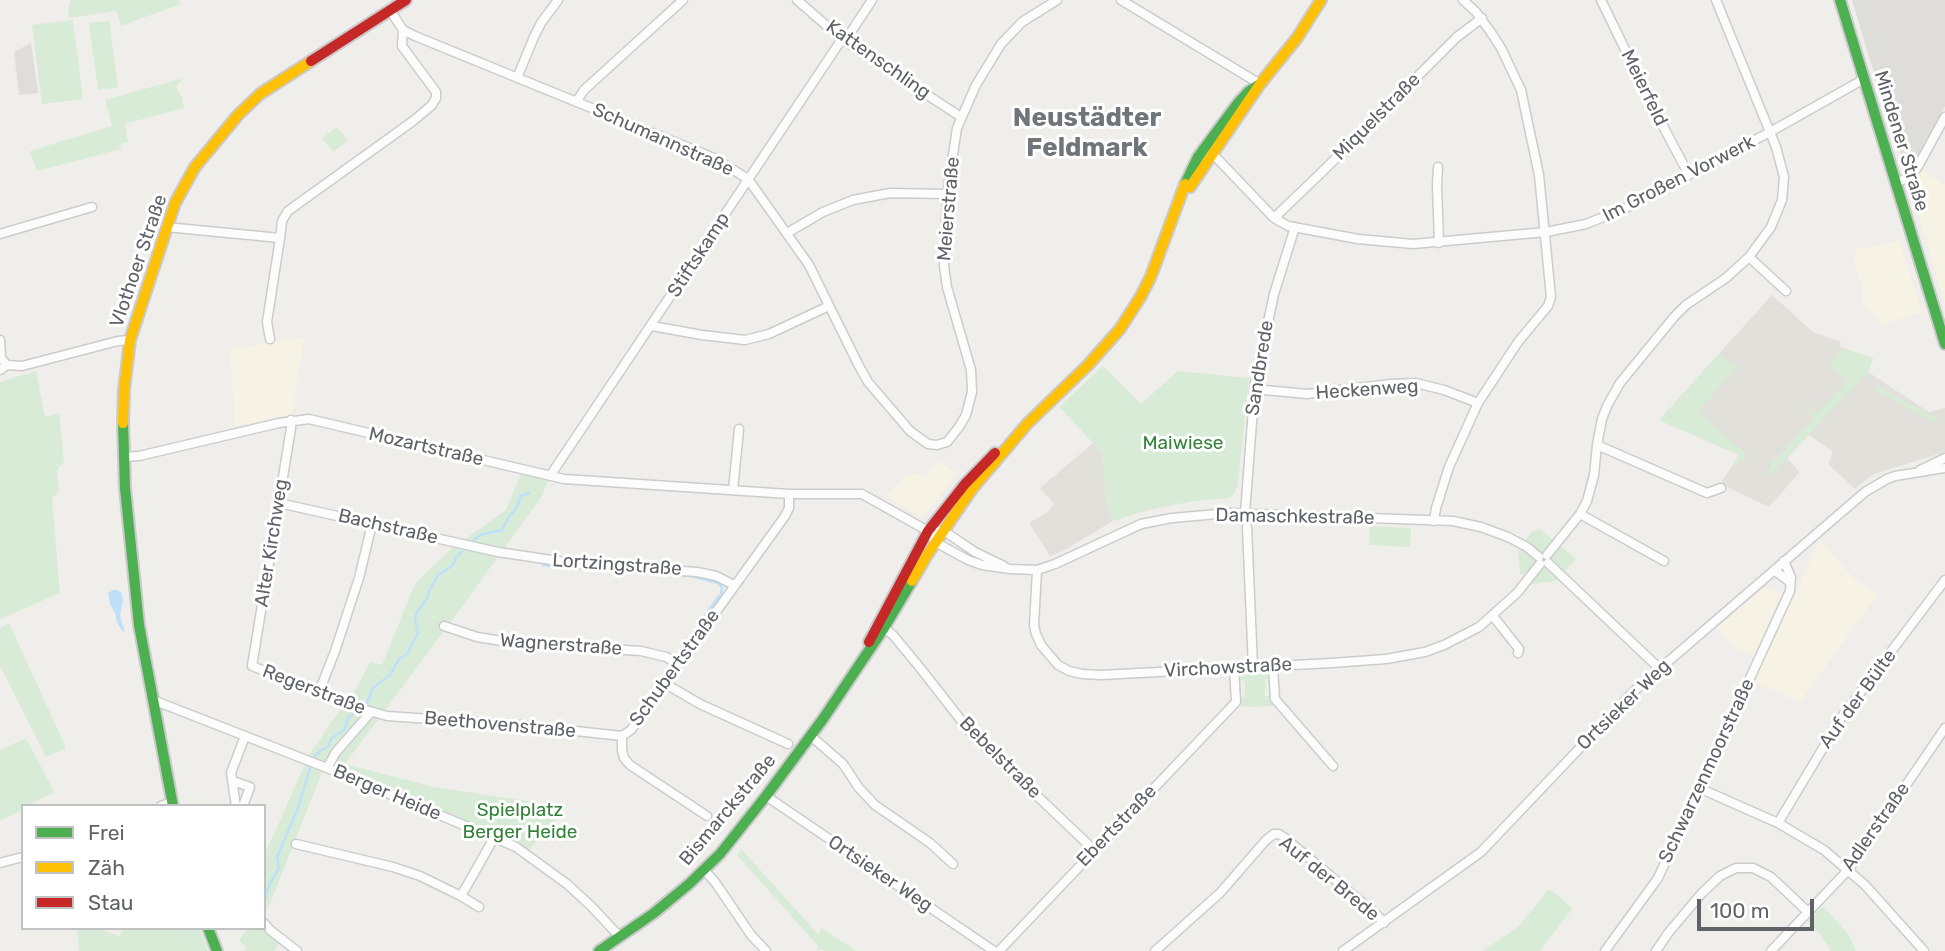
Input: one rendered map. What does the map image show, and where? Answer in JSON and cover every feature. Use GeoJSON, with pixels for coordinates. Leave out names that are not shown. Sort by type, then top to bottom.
{"type":"FeatureCollection","features":[{"type":"Feature","properties":{"kind":"main road","name":"Vlothoer Straße"},"geometry":{"type":"LineString","coordinates":[[168,804],[133,580],[124,457],[124,390],[131,340],[143,296],[175,203],[188,178],[238,115],[260,94],[406,0]]}},
{"type":"Feature","properties":{"kind":"main road","name":"Bismarckstraße"},"geometry":{"type":"LineString","coordinates":[[857,667],[928,531],[981,466],[1088,365],[1120,330],[1145,288],[1171,224],[1209,149],[1297,38],[1321,0]]}},
{"type":"Feature","properties":{"kind":"main road","name":"Mindener Straße"},"geometry":{"type":"LineString","coordinates":[[1840,0],[1945,344]]}},
{"type":"Feature","properties":{"kind":"main road","name":"Mindener Straße"},"geometry":{"type":"LineString","coordinates":[[1941,332],[1945,351]]}},
{"type":"Feature","properties":{"kind":"main road","name":"Bismarckstraße"},"geometry":{"type":"LineString","coordinates":[[599,951],[674,898],[734,836],[811,736],[884,628],[935,542],[972,489],[1027,424]]}},
{"type":"Feature","properties":{"kind":"main road"},"geometry":{"type":"LineString","coordinates":[[209,930],[217,951]]}},
{"type":"Feature","properties":{"kind":"street"},"geometry":{"type":"LineString","coordinates":[[517,78],[541,23],[558,0]]}},
{"type":"Feature","properties":{"kind":"street"},"geometry":{"type":"LineString","coordinates":[[576,102],[584,90],[683,0]]}},
{"type":"Feature","properties":{"kind":"street","name":"Kattenschling"},"geometry":{"type":"LineString","coordinates":[[797,0],[842,39],[961,117]]}},
{"type":"Feature","properties":{"kind":"street","name":"Stiftskamp"},"geometry":{"type":"LineString","coordinates":[[550,476],[842,39],[851,32],[872,0]]}},
{"type":"Feature","properties":{"kind":"street","name":"Meierstraße"},"geometry":{"type":"LineString","coordinates":[[942,445],[954,435],[966,415],[972,392],[971,370],[949,297],[944,266],[947,194],[961,117],[976,85],[1001,44],[1022,22],[1057,0]]}},
{"type":"Feature","properties":{"kind":"street"},"geometry":{"type":"LineString","coordinates":[[1121,0],[1260,84]]}},
{"type":"Feature","properties":{"kind":"street"},"geometry":{"type":"LineString","coordinates":[[1434,521],[1448,467],[1478,403],[1518,342],[1548,306],[1552,289],[1539,175],[1521,90],[1502,48],[1482,18],[1463,0]]}},
{"type":"Feature","properties":{"kind":"street","name":"Meierfeld"},"geometry":{"type":"LineString","coordinates":[[1601,0],[1689,174]]}},
{"type":"Feature","properties":{"kind":"street","name":"Virchowstraße"},"geometry":{"type":"LineString","coordinates":[[1037,569],[1034,614],[1036,634],[1049,657],[1058,665],[1082,674],[1273,667],[1386,659],[1425,652],[1461,637],[1493,615],[1517,593],[1580,514],[1591,488],[1602,419],[1613,395],[1662,330],[1686,305],[1726,278],[1749,257],[1771,227],[1782,200],[1782,166],[1716,0]]}},
{"type":"Feature","properties":{"kind":"street"},"geometry":{"type":"LineString","coordinates":[[270,339],[267,322],[282,221],[288,211],[413,121],[432,105],[436,98],[436,92],[402,46],[404,30],[390,10]]}},
{"type":"Feature","properties":{"kind":"street","name":"Miquelstraße"},"geometry":{"type":"LineString","coordinates":[[1274,218],[1457,37],[1482,18]]}},
{"type":"Feature","properties":{"kind":"street","name":"Schumannstraße"},"geometry":{"type":"LineString","coordinates":[[404,30],[714,158],[748,179],[815,276],[864,374],[910,431],[928,444],[942,445]]}},
{"type":"Feature","properties":{"kind":"street","name":"Im Großen Vorwerk"},"geometry":{"type":"LineString","coordinates":[[1295,226],[1331,235],[1413,244],[1571,229],[1604,218],[1770,132],[1864,79]]}},
{"type":"Feature","properties":{"kind":"street"},"geometry":{"type":"LineString","coordinates":[[1897,182],[1906,179],[1917,168],[1945,117]]}},
{"type":"Feature","properties":{"kind":"street"},"geometry":{"type":"LineString","coordinates":[[1209,149],[1274,218],[1295,226]]}},
{"type":"Feature","properties":{"kind":"street"},"geometry":{"type":"LineString","coordinates":[[1438,167],[1440,243]]}},
{"type":"Feature","properties":{"kind":"street"},"geometry":{"type":"LineString","coordinates":[[787,233],[823,212],[853,200],[890,193],[947,194]]}},
{"type":"Feature","properties":{"kind":"street"},"geometry":{"type":"LineString","coordinates":[[0,234],[92,207]]}},
{"type":"Feature","properties":{"kind":"street","name":"Sandbrede"},"geometry":{"type":"LineString","coordinates":[[1245,513],[1254,389],[1274,294],[1295,226]]}},
{"type":"Feature","properties":{"kind":"street"},"geometry":{"type":"LineString","coordinates":[[166,227],[281,237]]}},
{"type":"Feature","properties":{"kind":"street"},"geometry":{"type":"LineString","coordinates":[[1749,257],[1786,291]]}},
{"type":"Feature","properties":{"kind":"street"},"geometry":{"type":"LineString","coordinates":[[652,326],[745,340],[769,334],[829,306]]}},
{"type":"Feature","properties":{"kind":"street"},"geometry":{"type":"LineString","coordinates":[[0,340],[3,368],[22,366],[131,340]]}},
{"type":"Feature","properties":{"kind":"street","name":"Heckenweg"},"geometry":{"type":"LineString","coordinates":[[1254,389],[1307,394],[1416,383],[1478,403]]}},
{"type":"Feature","properties":{"kind":"street","name":"Mozartstraße"},"geometry":{"type":"LineString","coordinates":[[124,457],[139,456],[290,420],[309,419],[550,476],[789,494],[862,494],[928,531],[935,542]]}},
{"type":"Feature","properties":{"kind":"street","name":"Alter Kirchweg"},"geometry":{"type":"LineString","coordinates":[[252,666],[291,428],[290,420]]}},
{"type":"Feature","properties":{"kind":"street"},"geometry":{"type":"LineString","coordinates":[[733,490],[739,429]]}},
{"type":"Feature","properties":{"kind":"street"},"geometry":{"type":"LineString","coordinates":[[1597,445],[1707,492],[1721,488]]}},
{"type":"Feature","properties":{"kind":"street","name":"Ortsieker Weg"},"geometry":{"type":"LineString","coordinates":[[1914,472],[1945,458]]}},
{"type":"Feature","properties":{"kind":"street","name":"Ortsieker Weg"},"geometry":{"type":"LineString","coordinates":[[1343,951],[1481,852],[1617,708],[1869,489],[1887,479],[1945,468]]}},
{"type":"Feature","properties":{"kind":"street","name":"Schubertstraße"},"geometry":{"type":"LineString","coordinates":[[707,816],[630,765],[624,758],[622,736],[631,730],[785,516],[789,508],[789,494]]}},
{"type":"Feature","properties":{"kind":"street","name":"Bachstraße"},"geometry":{"type":"LineString","coordinates":[[279,503],[498,552]]}},
{"type":"Feature","properties":{"kind":"street","name":"Damaschkestraße"},"geometry":{"type":"LineString","coordinates":[[935,542],[982,565],[1037,569],[1055,564],[1141,524],[1172,518],[1245,513],[1453,521],[1494,531],[1527,547],[1660,669]]}},
{"type":"Feature","properties":{"kind":"street"},"geometry":{"type":"LineString","coordinates":[[1580,514],[1664,561]]}},
{"type":"Feature","properties":{"kind":"street"},"geometry":{"type":"LineString","coordinates":[[319,692],[359,578],[372,524]]}},
{"type":"Feature","properties":{"kind":"street"},"geometry":{"type":"LineString","coordinates":[[1247,527],[1253,667]]}},
{"type":"Feature","properties":{"kind":"street","name":"Mozartstraße"},"geometry":{"type":"LineString","coordinates":[[928,531],[944,531]]}},
{"type":"Feature","properties":{"kind":"street","name":"Damaschkestraße"},"geometry":{"type":"LineString","coordinates":[[944,531],[975,552],[1010,569]]}},
{"type":"Feature","properties":{"kind":"street","name":"Lortzingstraße"},"geometry":{"type":"LineString","coordinates":[[498,552],[585,565],[697,572],[734,584]]}},
{"type":"Feature","properties":{"kind":"street"},"geometry":{"type":"LineString","coordinates":[[1773,570],[1790,582],[1791,576],[1784,561]]}},
{"type":"Feature","properties":{"kind":"street","name":"Auf der Bülte"},"geometry":{"type":"LineString","coordinates":[[1779,823],[1841,718],[1945,580]]}},
{"type":"Feature","properties":{"kind":"street","name":"Schwarzenmoorstraße"},"geometry":{"type":"LineString","coordinates":[[1605,951],[1658,878],[1790,591],[1790,582]]}},
{"type":"Feature","properties":{"kind":"street"},"geometry":{"type":"LineString","coordinates":[[1493,615],[1519,649],[1518,653]]}},
{"type":"Feature","properties":{"kind":"street","name":"Wagnerstraße"},"geometry":{"type":"LineString","coordinates":[[444,626],[477,637],[514,643],[641,650],[666,657],[678,664]]}},
{"type":"Feature","properties":{"kind":"street","name":"Bebelstraße"},"geometry":{"type":"LineString","coordinates":[[884,628],[893,635],[971,733],[1094,850]]}},
{"type":"Feature","properties":{"kind":"street","name":"Regerstraße"},"geometry":{"type":"LineString","coordinates":[[252,666],[374,713]]}},
{"type":"Feature","properties":{"kind":"street"},"geometry":{"type":"LineString","coordinates":[[1273,667],[1275,699],[1333,766]]}},
{"type":"Feature","properties":{"kind":"street","name":"Ebertstraße"},"geometry":{"type":"LineString","coordinates":[[999,951],[1236,702],[1234,668]]}},
{"type":"Feature","properties":{"kind":"street","name":"Bismarckstraße"},"geometry":{"type":"LineString","coordinates":[[664,684],[700,704],[788,744]]}},
{"type":"Feature","properties":{"kind":"street","name":"Berger Heide"},"geometry":{"type":"LineString","coordinates":[[153,700],[327,768],[527,853],[567,884],[620,937]]}},
{"type":"Feature","properties":{"kind":"street"},"geometry":{"type":"LineString","coordinates":[[327,768],[335,752],[374,713]]}},
{"type":"Feature","properties":{"kind":"street","name":"Beethovenstraße"},"geometry":{"type":"LineString","coordinates":[[374,713],[520,724],[622,736]]}},
{"type":"Feature","properties":{"kind":"street","name":"Adlerstraße"},"geometry":{"type":"LineString","coordinates":[[1771,951],[1849,869],[1945,728]]}},
{"type":"Feature","properties":{"kind":"street"},"geometry":{"type":"LineString","coordinates":[[236,804],[232,768],[245,736]]}},
{"type":"Feature","properties":{"kind":"street"},"geometry":{"type":"LineString","coordinates":[[811,736],[843,764],[859,788],[875,805],[930,843],[953,864]]}},
{"type":"Feature","properties":{"kind":"street"},"geometry":{"type":"LineString","coordinates":[[233,781],[250,787],[244,804]]}},
{"type":"Feature","properties":{"kind":"street"},"geometry":{"type":"LineString","coordinates":[[1699,788],[1779,823],[1824,850],[1849,869],[1924,951]]}},
{"type":"Feature","properties":{"kind":"street","name":"Ortsieker Weg"},"geometry":{"type":"LineString","coordinates":[[766,796],[994,951]]}},
{"type":"Feature","properties":{"kind":"street","name":"Auf der Brede"},"geometry":{"type":"LineString","coordinates":[[1155,951],[1220,892],[1274,834],[1285,838],[1384,923]]}},
{"type":"Feature","properties":{"kind":"street"},"geometry":{"type":"LineString","coordinates":[[461,896],[494,838]]}},
{"type":"Feature","properties":{"kind":"street"},"geometry":{"type":"LineString","coordinates":[[296,844],[420,876],[479,908]]}},
{"type":"Feature","properties":{"kind":"street"},"geometry":{"type":"LineString","coordinates":[[0,863],[21,858]]}},
{"type":"Feature","properties":{"kind":"street"},"geometry":{"type":"LineString","coordinates":[[1656,951],[1702,893],[1720,876],[1736,869],[1753,868],[1772,877],[1808,912]]}},
{"type":"Feature","properties":{"kind":"street"},"geometry":{"type":"LineString","coordinates":[[704,870],[751,935],[766,951]]}},
{"type":"Feature","properties":{"kind":"street"},"geometry":{"type":"LineString","coordinates":[[266,925],[297,951]]}},
{"type":"Feature","properties":{"kind":"street"},"geometry":{"type":"LineString","coordinates":[[1779,942],[1784,951]]}},
{"type":"Feature","properties":{"kind":"shaded area"},"geometry":{"type":"Polygon","coordinates":[[[1852,0],[1945,0],[1945,106],[1918,156],[1907,159],[1901,154],[1852,0]]]}},
{"type":"Feature","properties":{"kind":"shaded area"},"geometry":{"type":"Polygon","coordinates":[[[31,43],[38,93],[19,95],[14,52],[31,43]]]}},
{"type":"Feature","properties":{"kind":"shaded area"},"geometry":{"type":"Polygon","coordinates":[[[1920,169],[1945,185],[1945,305],[1910,185],[1920,169]]]}},
{"type":"Feature","properties":{"kind":"shaded area"},"geometry":{"type":"Polygon","coordinates":[[[1899,240],[1922,312],[1882,325],[1863,305],[1863,289],[1853,257],[1857,249],[1899,240]]]}},
{"type":"Feature","properties":{"kind":"shaded area"},"geometry":{"type":"Polygon","coordinates":[[[1772,295],[1813,332],[1841,342],[1840,347],[1873,358],[1868,372],[1929,412],[1945,408],[1945,452],[1874,474],[1855,489],[1828,464],[1833,452],[1809,435],[1787,458],[1800,472],[1769,507],[1720,484],[1739,455],[1659,420],[1772,295]]]}},
{"type":"Feature","properties":{"kind":"shaded area"},"geometry":{"type":"Polygon","coordinates":[[[304,338],[294,397],[297,398],[292,414],[235,426],[230,349],[304,338]]]}},
{"type":"Feature","properties":{"kind":"shaded area"},"geometry":{"type":"Polygon","coordinates":[[[1093,443],[1103,453],[1106,502],[1113,521],[1050,556],[1029,523],[1048,512],[1054,504],[1040,488],[1093,443]]]}},
{"type":"Feature","properties":{"kind":"shaded area"},"geometry":{"type":"Polygon","coordinates":[[[938,460],[956,474],[924,516],[886,497],[906,475],[916,473],[925,478],[938,460]]]}},
{"type":"Feature","properties":{"kind":"shaded area"},"geometry":{"type":"Polygon","coordinates":[[[1820,540],[1854,579],[1878,593],[1800,702],[1754,682],[1820,540]]]}},
{"type":"Feature","properties":{"kind":"shaded area"},"geometry":{"type":"Polygon","coordinates":[[[1765,587],[1781,594],[1754,656],[1736,649],[1717,628],[1765,587]]]}},
{"type":"Feature","properties":{"kind":"green space"},"geometry":{"type":"Polygon","coordinates":[[[71,0],[179,0],[181,4],[121,26],[116,11],[69,18],[71,0]]]}},
{"type":"Feature","properties":{"kind":"green space"},"geometry":{"type":"Polygon","coordinates":[[[73,20],[83,99],[42,104],[32,25],[73,20]]]}},
{"type":"Feature","properties":{"kind":"green space"},"geometry":{"type":"Polygon","coordinates":[[[109,21],[118,87],[98,90],[89,23],[109,21]]]}},
{"type":"Feature","properties":{"kind":"green space"},"geometry":{"type":"Polygon","coordinates":[[[184,78],[176,86],[184,108],[124,124],[128,141],[120,144],[121,149],[37,171],[30,151],[112,126],[105,100],[184,78]]]}},
{"type":"Feature","properties":{"kind":"green space"},"geometry":{"type":"Polygon","coordinates":[[[337,127],[348,141],[333,152],[322,138],[337,127]]]}},
{"type":"Feature","properties":{"kind":"green space"},"geometry":{"type":"Polygon","coordinates":[[[1843,348],[1873,358],[1868,372],[1770,476],[1767,472],[1771,461],[1804,432],[1813,419],[1802,406],[1815,415],[1847,381],[1829,364],[1843,348]]]}},
{"type":"Feature","properties":{"kind":"green space"},"geometry":{"type":"Polygon","coordinates":[[[1719,354],[1738,367],[1698,411],[1748,456],[1732,466],[1739,455],[1659,420],[1719,354]]]}},
{"type":"Feature","properties":{"kind":"green space","name":"Maiwiese"},"geometry":{"type":"Polygon","coordinates":[[[1103,366],[1141,404],[1178,371],[1249,378],[1238,484],[1234,494],[1229,498],[1194,501],[1148,510],[1113,521],[1106,502],[1103,453],[1059,407],[1103,366]]]}},
{"type":"Feature","properties":{"kind":"green space"},"geometry":{"type":"Polygon","coordinates":[[[36,371],[45,417],[59,413],[64,462],[57,470],[59,492],[52,498],[60,593],[0,619],[0,382],[36,371]]]}},
{"type":"Feature","properties":{"kind":"green space"},"geometry":{"type":"Polygon","coordinates":[[[1877,386],[1936,418],[1934,423],[1875,390],[1877,386]]]}},
{"type":"Feature","properties":{"kind":"green space","name":"Spielplatz Berger Heide"},"geometry":{"type":"Polygon","coordinates":[[[521,473],[548,480],[542,496],[345,764],[434,787],[567,807],[529,850],[326,762],[266,909],[266,852],[309,755],[342,707],[346,708],[370,662],[382,665],[415,584],[451,549],[506,510],[521,473]]]}},
{"type":"Feature","properties":{"kind":"green space"},"geometry":{"type":"Polygon","coordinates":[[[1370,526],[1411,528],[1410,547],[1369,545],[1370,526]]]}},
{"type":"Feature","properties":{"kind":"green space"},"geometry":{"type":"Polygon","coordinates":[[[1540,529],[1576,559],[1556,581],[1533,584],[1520,573],[1518,552],[1531,532],[1540,529]]]}},
{"type":"Feature","properties":{"kind":"green space"},"geometry":{"type":"Polygon","coordinates":[[[9,623],[66,748],[46,757],[0,666],[0,628],[9,623]]]}},
{"type":"Feature","properties":{"kind":"green space"},"geometry":{"type":"Polygon","coordinates":[[[1262,671],[1270,678],[1265,679],[1265,696],[1271,696],[1274,706],[1241,707],[1240,698],[1245,697],[1245,680],[1240,680],[1240,677],[1246,672],[1262,671]]]}},
{"type":"Feature","properties":{"kind":"green space"},"geometry":{"type":"Polygon","coordinates":[[[26,738],[54,792],[32,804],[21,804],[21,810],[0,821],[0,750],[26,738]]]}},
{"type":"Feature","properties":{"kind":"green space"},"geometry":{"type":"Polygon","coordinates":[[[741,849],[818,934],[822,928],[856,951],[816,951],[819,947],[737,855],[741,849]]]}},
{"type":"Feature","properties":{"kind":"green space"},"geometry":{"type":"Polygon","coordinates":[[[1549,889],[1573,908],[1540,951],[1483,951],[1519,926],[1549,889]]]}},
{"type":"Feature","properties":{"kind":"green space"},"geometry":{"type":"Polygon","coordinates":[[[1823,906],[1849,935],[1856,951],[1831,951],[1808,921],[1823,906]]]}},
{"type":"Feature","properties":{"kind":"green space"},"geometry":{"type":"Polygon","coordinates":[[[266,927],[268,934],[279,943],[275,951],[244,951],[246,948],[239,940],[246,930],[266,930],[266,927]]]}},
{"type":"Feature","properties":{"kind":"green space"},"geometry":{"type":"Polygon","coordinates":[[[77,930],[102,930],[119,936],[122,930],[200,930],[208,951],[79,951],[77,930]]]}},
{"type":"Feature","properties":{"kind":"water"},"geometry":{"type":"Polygon","coordinates":[[[113,590],[122,594],[120,616],[125,632],[117,622],[110,604],[108,593],[113,590]]]}},
{"type":"Feature","properties":{"kind":"waterway"},"geometry":{"type":"LineString","coordinates":[[474,540],[480,535],[502,530],[521,496],[529,493]]}},
{"type":"Feature","properties":{"kind":"waterway"},"geometry":{"type":"LineString","coordinates":[[367,703],[373,688],[390,675],[399,659],[407,654],[418,633],[416,614],[438,575],[453,565],[462,551]]}},
{"type":"Feature","properties":{"kind":"waterway"},"geometry":{"type":"LineString","coordinates":[[543,565],[574,568]]}},
{"type":"Feature","properties":{"kind":"waterway"},"geometry":{"type":"LineString","coordinates":[[681,575],[688,576]]}},
{"type":"Feature","properties":{"kind":"waterway"},"geometry":{"type":"LineString","coordinates":[[691,576],[718,583],[722,587],[721,594]]}},
{"type":"Feature","properties":{"kind":"waterway"},"geometry":{"type":"LineString","coordinates":[[701,621],[719,596]]}},
{"type":"Feature","properties":{"kind":"waterway"},"geometry":{"type":"LineString","coordinates":[[692,634],[696,628]]}},
{"type":"Feature","properties":{"kind":"waterway"},"geometry":{"type":"LineString","coordinates":[[681,649],[689,638]]}},
{"type":"Feature","properties":{"kind":"waterway"},"geometry":{"type":"LineString","coordinates":[[313,758],[345,729],[348,718],[353,714]]}},
{"type":"Feature","properties":{"kind":"waterway"},"geometry":{"type":"LineString","coordinates":[[266,895],[279,868],[277,857],[298,808],[311,765]]}},
{"type":"Feature","properties":{"kind":"traffic: fast"},"geometry":{"type":"LineString","coordinates":[[1840,0],[1945,344]]}},
{"type":"Feature","properties":{"kind":"traffic: fast"},"geometry":{"type":"LineString","coordinates":[[1185,184],[1198,157],[1238,103],[1260,84]]}},
{"type":"Feature","properties":{"kind":"traffic: fast"},"geometry":{"type":"LineString","coordinates":[[123,423],[125,488],[139,625],[173,804]]}},
{"type":"Feature","properties":{"kind":"traffic: fast"},"geometry":{"type":"LineString","coordinates":[[599,951],[654,913],[720,854],[823,719],[912,581]]}},
{"type":"Feature","properties":{"kind":"traffic: fast"},"geometry":{"type":"LineString","coordinates":[[209,930],[217,951]]}},
{"type":"Feature","properties":{"kind":"traffic: slow"},"geometry":{"type":"LineString","coordinates":[[1190,187],[1260,84],[1297,38],[1321,0]]}},
{"type":"Feature","properties":{"kind":"traffic: slow"},"geometry":{"type":"LineString","coordinates":[[123,423],[130,340],[175,203],[195,167],[238,115],[260,94],[311,61]]}},
{"type":"Feature","properties":{"kind":"traffic: slow"},"geometry":{"type":"LineString","coordinates":[[912,581],[972,489],[1027,424],[1088,365],[1120,329],[1151,276],[1185,184]]}},
{"type":"Feature","properties":{"kind":"traffic: jam"},"geometry":{"type":"LineString","coordinates":[[311,61],[406,0]]}},
{"type":"Feature","properties":{"kind":"traffic: jam"},"geometry":{"type":"LineString","coordinates":[[869,642],[928,531],[965,484],[995,453]]}},
{"type":"Feature","properties":{"kind":"district","name":"Neustädter Feldmark"},"geometry":{"type":"Point","coordinates":[1087,133]}}]}
